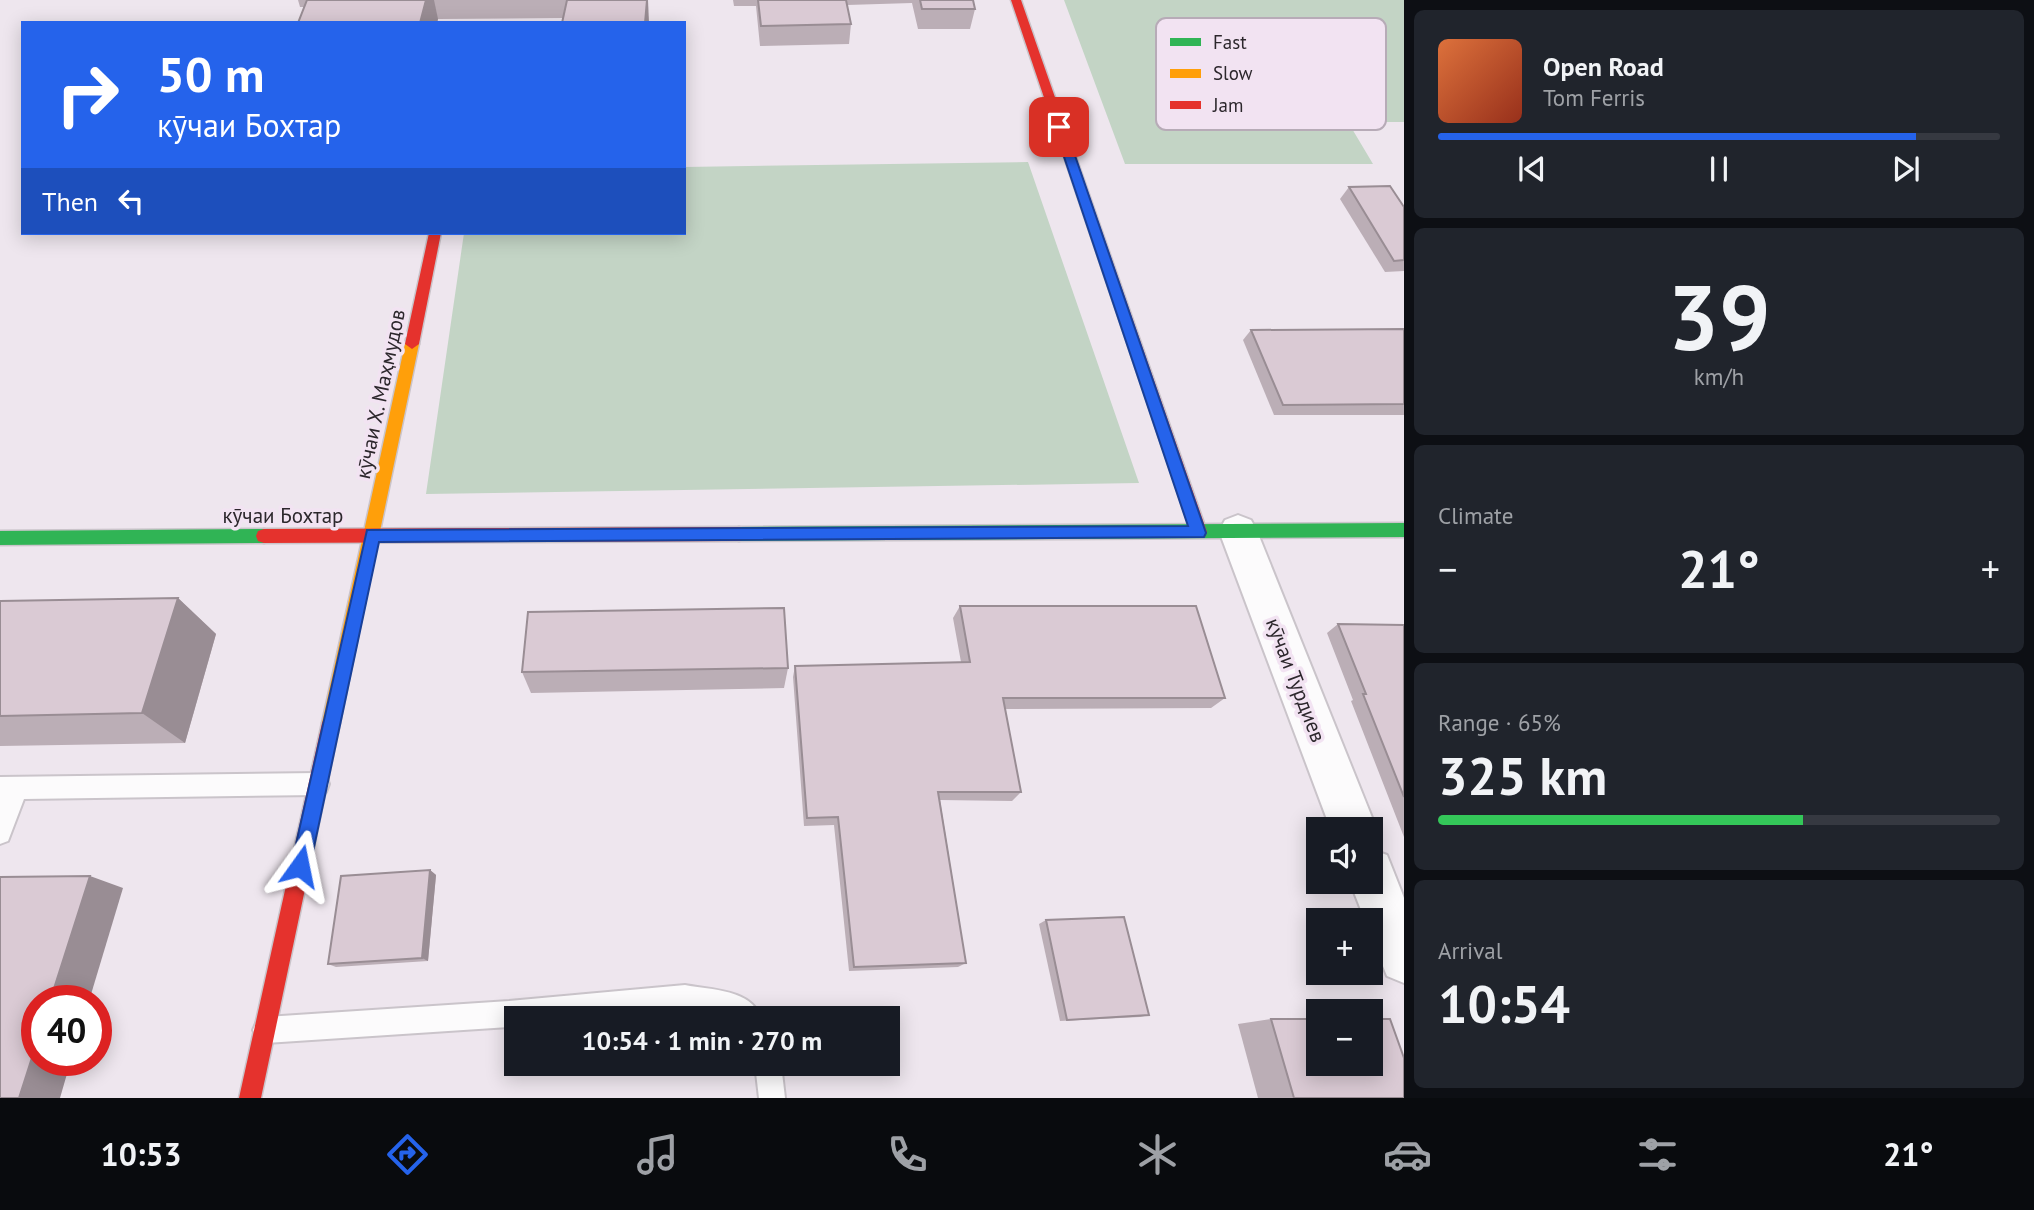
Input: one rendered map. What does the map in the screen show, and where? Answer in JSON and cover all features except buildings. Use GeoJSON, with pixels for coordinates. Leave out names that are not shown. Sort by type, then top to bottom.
{"type":"FeatureCollection","features":[{"type":"Feature","properties":{"kind":"street","name":"кӯчаи Турдиев"},"geometry":{"type":"LineString","coordinates":[[1016,0],[1218,532],[1348,817]]}},
{"type":"Feature","properties":{"kind":"street","name":"кӯчаи Х. Маҳмудов"},"geometry":{"type":"LineString","coordinates":[[250,1098],[435,235]]}},
{"type":"Feature","properties":{"kind":"street","name":"кӯчаи Бохтар"},"geometry":{"type":"LineString","coordinates":[[0,538],[1404,530]]}},
{"type":"Feature","properties":{"kind":"street"},"geometry":{"type":"LineString","coordinates":[[1379,894],[1404,959]]}},
{"type":"Feature","properties":{"kind":"lane"},"geometry":{"type":"LineString","coordinates":[[0,834],[9,788],[318,784]]}},
{"type":"Feature","properties":{"kind":"lane"},"geometry":{"type":"LineString","coordinates":[[592,1006],[685,997],[733,1006]]}},
{"type":"Feature","properties":{"kind":"lane"},"geometry":{"type":"LineString","coordinates":[[265,1030],[504,1014]]}},
{"type":"Feature","properties":{"kind":"lane"},"geometry":{"type":"LineString","coordinates":[[769,1076],[772,1098]]}},
{"type":"Feature","properties":{"kind":"green space"},"geometry":{"type":"Polygon","coordinates":[[[1064,0],[1404,0],[1404,122],[1386,122],[1386,18],[1156,18],[1156,130],[1353,130],[1373,164],[1125,164],[1064,0]]]}},
{"type":"Feature","properties":{"kind":"green space"},"geometry":{"type":"Polygon","coordinates":[[[1028,162],[1139,483],[426,494],[464,235],[686,235],[686,167],[1028,162]]]}},
{"type":"Feature","properties":{"kind":"traffic: fast"},"geometry":{"type":"LineString","coordinates":[[739,534],[1404,530]]}},
{"type":"Feature","properties":{"kind":"traffic: fast"},"geometry":{"type":"LineString","coordinates":[[0,538],[264,536]]}},
{"type":"Feature","properties":{"kind":"traffic: slow"},"geometry":{"type":"LineString","coordinates":[[331,723],[412,344]]}},
{"type":"Feature","properties":{"kind":"traffic: jam"},"geometry":{"type":"LineString","coordinates":[[1016,0],[1199,532]]}},
{"type":"Feature","properties":{"kind":"traffic: jam"},"geometry":{"type":"LineString","coordinates":[[412,344],[435,235]]}},
{"type":"Feature","properties":{"kind":"traffic: jam"},"geometry":{"type":"LineString","coordinates":[[264,536],[739,534]]}},
{"type":"Feature","properties":{"kind":"traffic: jam"},"geometry":{"type":"LineString","coordinates":[[250,1098],[331,723]]}},
{"type":"Feature","properties":{"kind":"route"},"geometry":{"type":"LineString","coordinates":[[300,866],[372,535],[1199,533],[1059,127]]}}]}
